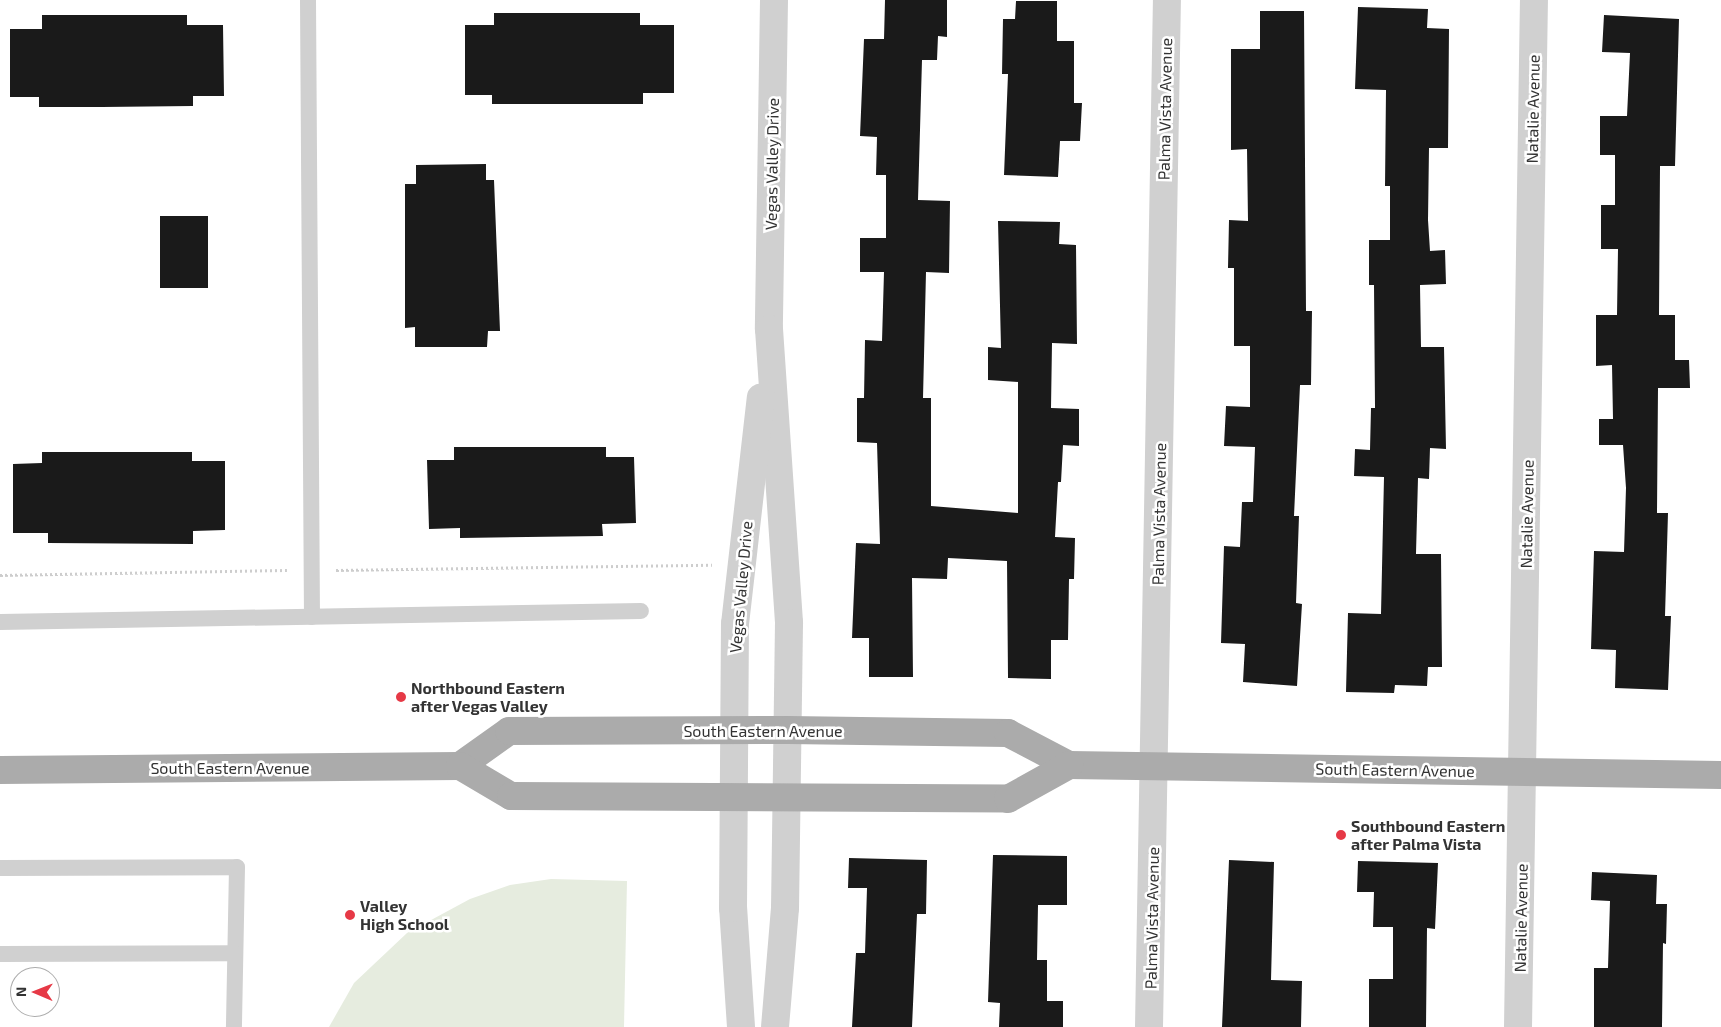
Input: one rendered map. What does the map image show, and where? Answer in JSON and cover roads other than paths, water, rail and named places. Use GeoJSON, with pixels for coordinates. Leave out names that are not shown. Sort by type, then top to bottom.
{"type":"FeatureCollection","features":[{"type":"Feature","properties":{"kind":"main road","name":"South Eastern Avenue"},"geometry":{"type":"LineString","coordinates":[[0,770],[460,766],[509,731],[788,730],[1008,733],[1069,765],[1721,775]]}},
{"type":"Feature","properties":{"kind":"main road"},"geometry":{"type":"LineString","coordinates":[[460,766],[511,796],[1008,799],[1069,765]]}},
{"type":"Feature","properties":{"kind":"street","name":"Vegas Valley Drive"},"geometry":{"type":"LineString","coordinates":[[774,0],[770,329],[789,623],[785,908],[775,1027]]}},
{"type":"Feature","properties":{"kind":"street","name":"Palma Vista Avenue"},"geometry":{"type":"LineString","coordinates":[[1149,1027],[1167,0]]}},
{"type":"Feature","properties":{"kind":"street","name":"Natalie Avenue"},"geometry":{"type":"LineString","coordinates":[[1518,1027],[1524,772],[1534,0]]}},
{"type":"Feature","properties":{"kind":"street","name":"Vegas Valley Drive"},"geometry":{"type":"LineString","coordinates":[[741,1027],[734,908],[735,624],[770,329]]}},
{"type":"Feature","properties":{"kind":"lane"},"geometry":{"type":"LineString","coordinates":[[308,0],[312,617]]}},
{"type":"Feature","properties":{"kind":"lane"},"geometry":{"type":"LineString","coordinates":[[0,622],[641,612]]}},
{"type":"Feature","properties":{"kind":"lane"},"geometry":{"type":"LineString","coordinates":[[0,868],[237,866],[234,1027]]}},
{"type":"Feature","properties":{"kind":"lane"},"geometry":{"type":"LineString","coordinates":[[0,954],[236,954]]}},
{"type":"Feature","properties":{"kind":"place","name":"Northbound Eastern after Vegas Valley"},"geometry":{"type":"Point","coordinates":[401,697]}},
{"type":"Feature","properties":{"kind":"place","name":"Southbound Eastern after Palma Vista"},"geometry":{"type":"Point","coordinates":[1341,835]}},
{"type":"Feature","properties":{"kind":"place","name":"Valley High School"},"geometry":{"type":"Point","coordinates":[350,915]}}]}
